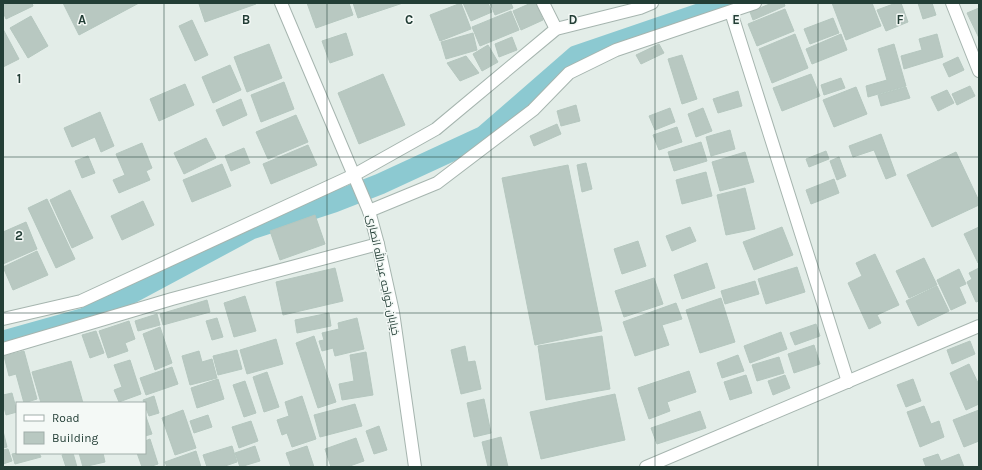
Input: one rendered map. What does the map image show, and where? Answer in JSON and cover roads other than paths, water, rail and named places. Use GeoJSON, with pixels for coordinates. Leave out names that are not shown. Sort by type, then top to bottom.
{"type":"FeatureCollection","features":[{"type":"Feature","properties":{"kind":"street","name":"خیابان خواجه عبدالله انصاری"},"geometry":{"type":"LineString","coordinates":[[282,3],[369,211],[393,312],[415,467]]}},
{"type":"Feature","properties":{"kind":"street"},"geometry":{"type":"LineString","coordinates":[[543,3],[556,29]]}},
{"type":"Feature","properties":{"kind":"street"},"geometry":{"type":"LineString","coordinates":[[3,319],[81,301],[354,175],[436,129],[556,29],[640,8],[652,3]]}},
{"type":"Feature","properties":{"kind":"street"},"geometry":{"type":"LineString","coordinates":[[369,211],[437,183],[533,110],[569,73],[616,50],[755,3]]}},
{"type":"Feature","properties":{"kind":"street"},"geometry":{"type":"LineString","coordinates":[[952,3],[979,71]]}},
{"type":"Feature","properties":{"kind":"street"},"geometry":{"type":"LineString","coordinates":[[731,12],[848,382]]}},
{"type":"Feature","properties":{"kind":"street"},"geometry":{"type":"LineString","coordinates":[[3,349],[172,300],[378,244]]}},
{"type":"Feature","properties":{"kind":"street"},"geometry":{"type":"LineString","coordinates":[[646,467],[979,326]]}},
{"type":"Feature","properties":{"kind":"waterway"},"geometry":{"type":"LineString","coordinates":[[3,341],[85,318],[251,229],[334,202],[380,184],[484,136],[576,56],[731,3]]}}]}
